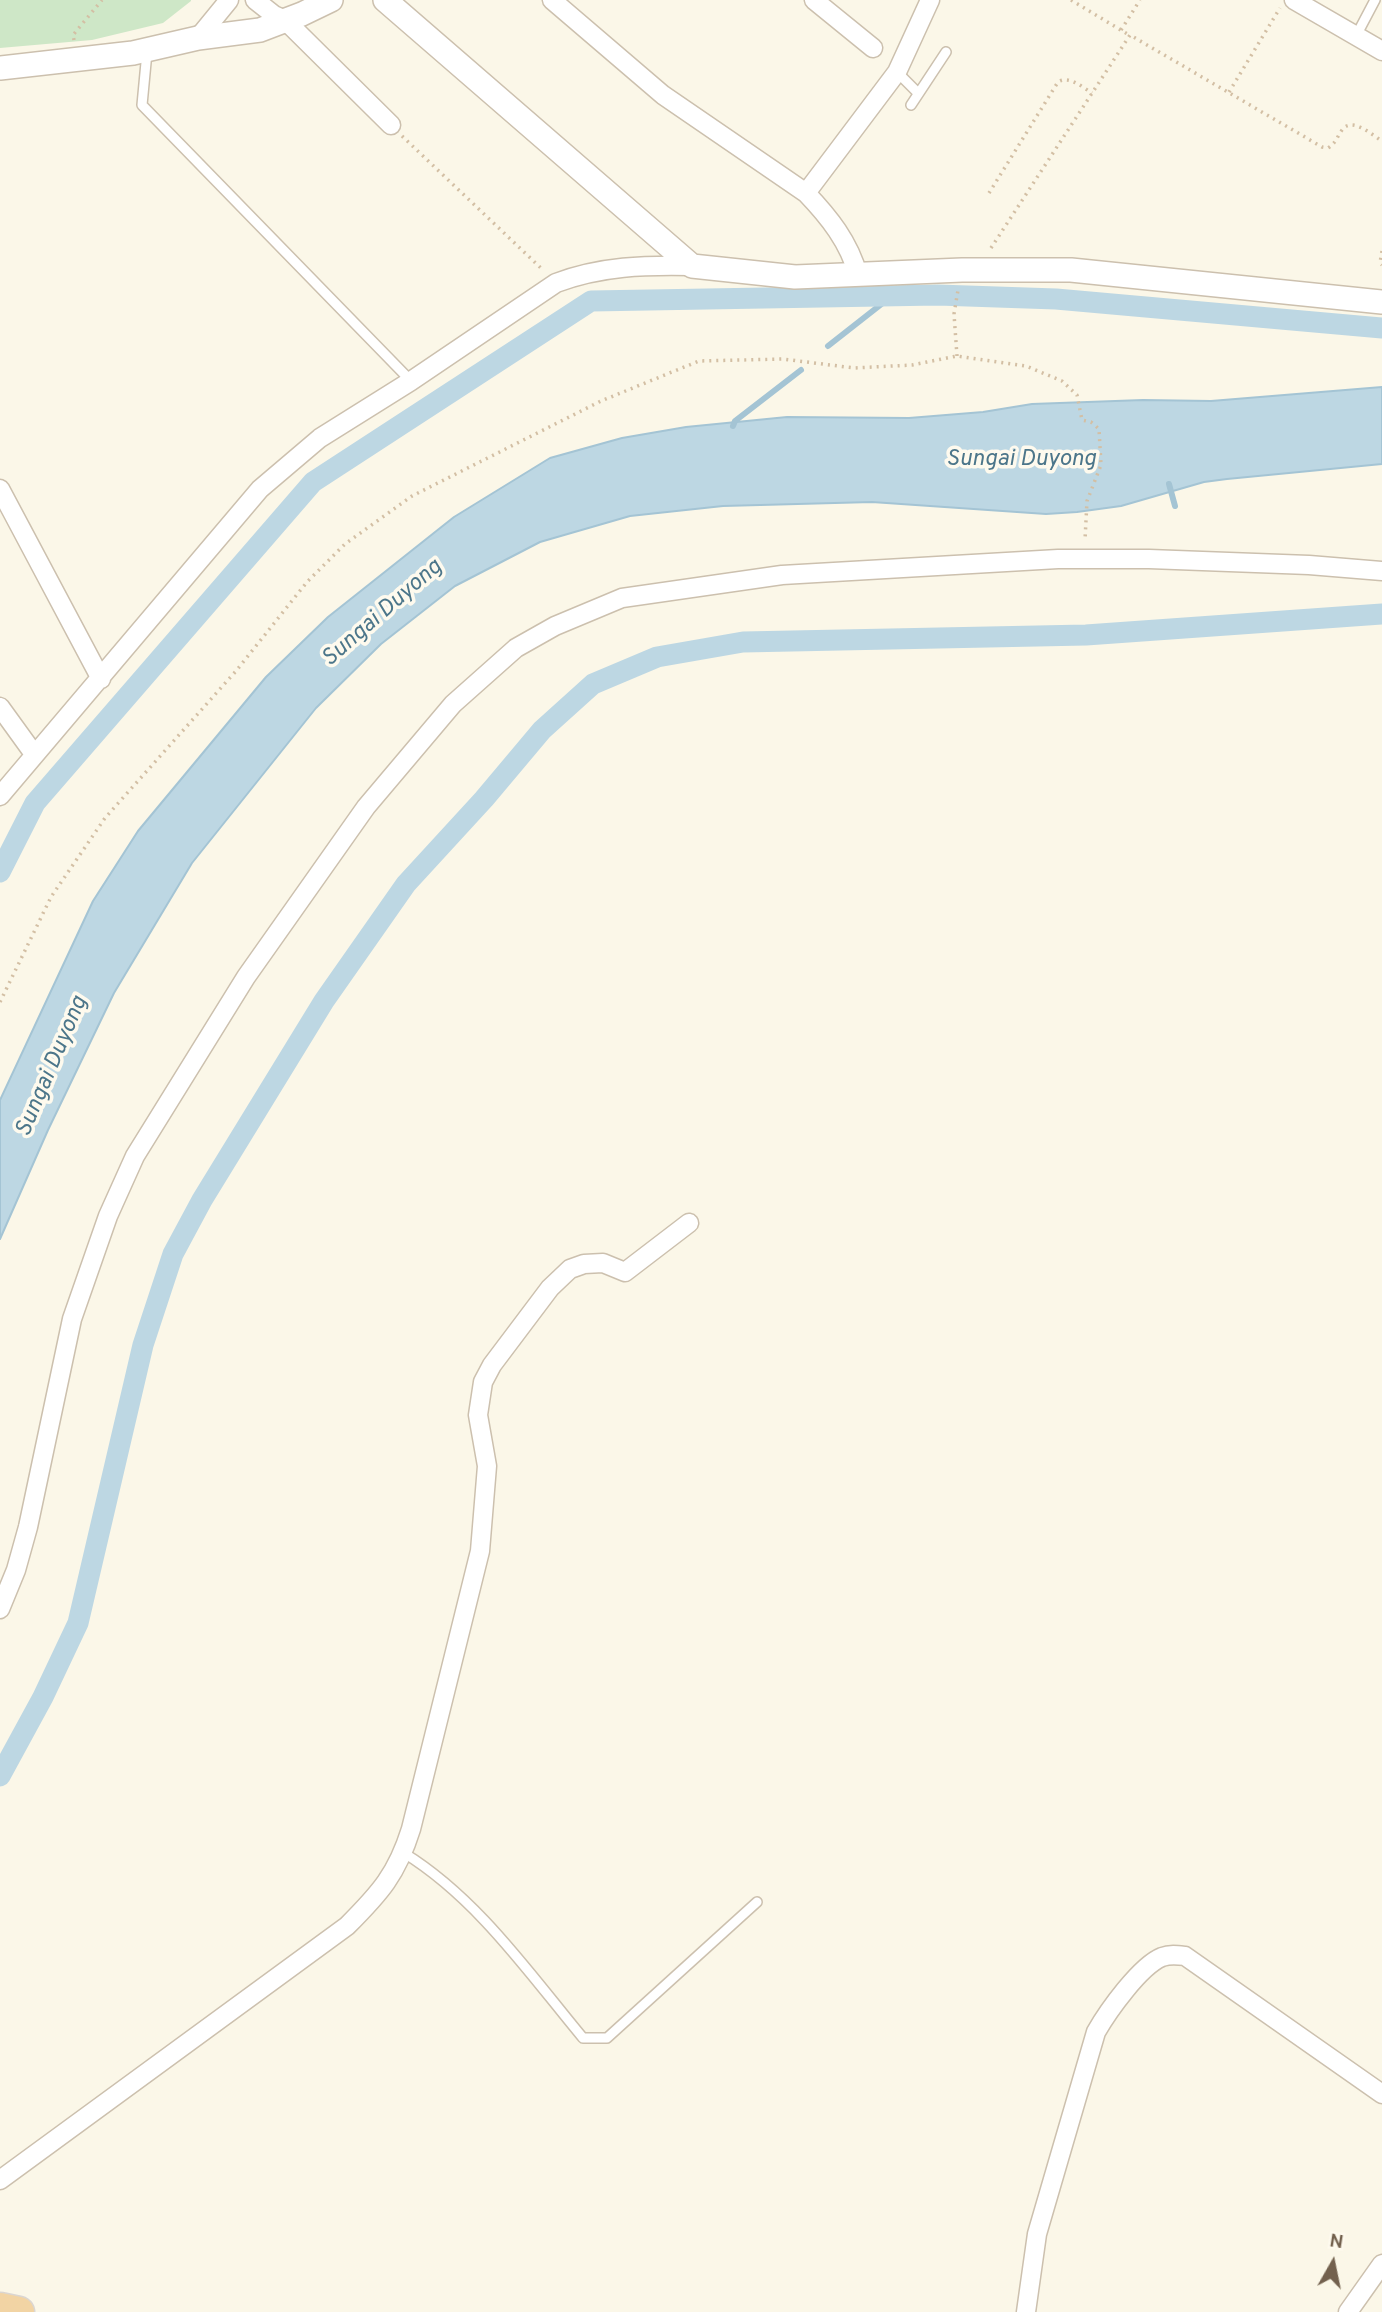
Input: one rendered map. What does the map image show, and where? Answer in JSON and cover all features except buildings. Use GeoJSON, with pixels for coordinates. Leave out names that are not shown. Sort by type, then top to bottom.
{"type":"FeatureCollection","features":[{"type":"Feature","properties":{"kind":"highway"},"geometry":{"type":"LineString","coordinates":[[0,2308],[19,2312]]}},
{"type":"Feature","properties":{"kind":"street"},"geometry":{"type":"LineString","coordinates":[[198,38],[229,0]]}},
{"type":"Feature","properties":{"kind":"street"},"geometry":{"type":"LineString","coordinates":[[255,0],[285,20],[391,125]]}},
{"type":"Feature","properties":{"kind":"street"},"geometry":{"type":"LineString","coordinates":[[0,68],[147,50],[198,38],[260,30],[302,15],[331,0]]}},
{"type":"Feature","properties":{"kind":"street"},"geometry":{"type":"LineString","coordinates":[[385,0],[692,266]]}},
{"type":"Feature","properties":{"kind":"street"},"geometry":{"type":"LineString","coordinates":[[552,0],[663,95],[807,193],[831,220],[853,256],[858,275]]}},
{"type":"Feature","properties":{"kind":"street"},"geometry":{"type":"LineString","coordinates":[[814,0],[873,48]]}},
{"type":"Feature","properties":{"kind":"street"},"geometry":{"type":"LineString","coordinates":[[807,193],[897,72],[930,0]]}},
{"type":"Feature","properties":{"kind":"street"},"geometry":{"type":"LineString","coordinates":[[1294,0],[1382,51]]}},
{"type":"Feature","properties":{"kind":"street"},"geometry":{"type":"LineString","coordinates":[[0,796],[260,489],[320,438],[352,416],[411,381],[556,283],[576,275],[622,267],[692,266],[795,277],[977,270],[1071,270],[1382,302]]}},
{"type":"Feature","properties":{"kind":"street"},"geometry":{"type":"LineString","coordinates":[[0,489],[102,678]]}},
{"type":"Feature","properties":{"kind":"street"},"geometry":{"type":"LineString","coordinates":[[0,1609],[29,1527],[72,1319],[108,1216],[135,1156],[246,976],[366,807],[453,704],[516,648],[555,626],[622,598],[782,575],[1083,559],[1309,565],[1382,571]]}},
{"type":"Feature","properties":{"kind":"street"},"geometry":{"type":"LineString","coordinates":[[0,707],[34,754]]}},
{"type":"Feature","properties":{"kind":"street"},"geometry":{"type":"LineString","coordinates":[[2,2176],[347,1926],[376,1897],[394,1873],[404,1853],[480,1551],[488,1466],[478,1415],[483,1382],[492,1365],[550,1287],[570,1269],[584,1264],[603,1263],[625,1272],[689,1223]]}},
{"type":"Feature","properties":{"kind":"street"},"geometry":{"type":"LineString","coordinates":[[1026,2312],[1037,2234],[1093,2041],[1110,2006],[1153,1962],[1174,1955],[1185,1956],[1382,2094]]}},
{"type":"Feature","properties":{"kind":"street"},"geometry":{"type":"LineString","coordinates":[[1348,2312],[1382,2264]]}},
{"type":"Feature","properties":{"kind":"lane"},"geometry":{"type":"LineString","coordinates":[[1356,36],[1375,0]]}},
{"type":"Feature","properties":{"kind":"lane"},"geometry":{"type":"LineString","coordinates":[[147,50],[142,105],[411,381]]}},
{"type":"Feature","properties":{"kind":"lane"},"geometry":{"type":"LineString","coordinates":[[911,105],[946,52]]}},
{"type":"Feature","properties":{"kind":"lane"},"geometry":{"type":"LineString","coordinates":[[897,72],[918,93]]}},
{"type":"Feature","properties":{"kind":"lane"},"geometry":{"type":"LineString","coordinates":[[404,1853],[443,1881],[500,1938],[583,2038],[607,2038],[757,1902]]}},
{"type":"Feature","properties":{"kind":"path"},"geometry":{"type":"LineString","coordinates":[[76,60],[73,35],[102,0]]}},
{"type":"Feature","properties":{"kind":"path"},"geometry":{"type":"LineString","coordinates":[[1071,0],[1322,147],[1328,148],[1334,144],[1343,128],[1349,125],[1356,125],[1382,141]]}},
{"type":"Feature","properties":{"kind":"path"},"geometry":{"type":"LineString","coordinates":[[1121,30],[1140,0]]}},
{"type":"Feature","properties":{"kind":"path"},"geometry":{"type":"LineString","coordinates":[[1229,92],[1284,0]]}},
{"type":"Feature","properties":{"kind":"path"},"geometry":{"type":"LineString","coordinates":[[977,270],[1130,35]]}},
{"type":"Feature","properties":{"kind":"path"},"geometry":{"type":"LineString","coordinates":[[989,193],[1058,82],[1063,79],[1070,80],[1092,93]]}},
{"type":"Feature","properties":{"kind":"path"},"geometry":{"type":"LineString","coordinates":[[391,125],[556,283]]}},
{"type":"Feature","properties":{"kind":"path"},"geometry":{"type":"LineString","coordinates":[[1382,251],[1382,265]]}},
{"type":"Feature","properties":{"kind":"path"},"geometry":{"type":"LineString","coordinates":[[954,314],[957,356]]}},
{"type":"Feature","properties":{"kind":"path"},"geometry":{"type":"LineString","coordinates":[[0,1002],[51,897],[105,818],[236,671],[307,582],[345,544],[412,496],[601,401],[699,361],[783,359],[855,368],[912,365],[957,356],[1026,366],[1062,381],[1077,395],[1082,420],[1091,422],[1099,429],[1101,465],[1087,501],[1083,559]]}},
{"type":"Feature","properties":{"kind":"green space"},"geometry":{"type":"Polygon","coordinates":[[[0,0],[191,1],[163,23],[92,40],[0,48],[0,0]]]}},
{"type":"Feature","properties":{"kind":"water","name":"Sungai Duyong"},"geometry":{"type":"Polygon","coordinates":[[[1382,387],[1382,464],[1204,482],[1121,506],[1077,512],[1046,514],[872,502],[723,506],[630,516],[540,542],[455,586],[381,644],[316,708],[192,863],[114,993],[48,1130],[0,1239],[0,1100],[93,901],[138,831],[266,677],[328,617],[454,517],[550,458],[622,438],[686,427],[787,417],[909,418],[983,412],[1032,404],[1143,400],[1211,401],[1382,387]]]}},
{"type":"Feature","properties":{"kind":"waterway"},"geometry":{"type":"LineString","coordinates":[[828,346],[893,295]]}},
{"type":"Feature","properties":{"kind":"waterway"},"geometry":{"type":"LineString","coordinates":[[0,872],[35,803],[313,482],[591,301],[938,295],[1056,299],[1382,328]]}},
{"type":"Feature","properties":{"kind":"waterway"},"geometry":{"type":"LineString","coordinates":[[733,426],[735,421],[801,370]]}},
{"type":"Feature","properties":{"kind":"waterway"},"geometry":{"type":"LineString","coordinates":[[1169,484],[1175,506]]}},
{"type":"Feature","properties":{"kind":"waterway"},"geometry":{"type":"LineString","coordinates":[[0,1776],[43,1697],[78,1623],[143,1345],[173,1254],[202,1200],[324,1001],[406,884],[484,799],[542,730],[593,684],[657,657],[743,642],[1086,635],[1382,614]]}}]}
